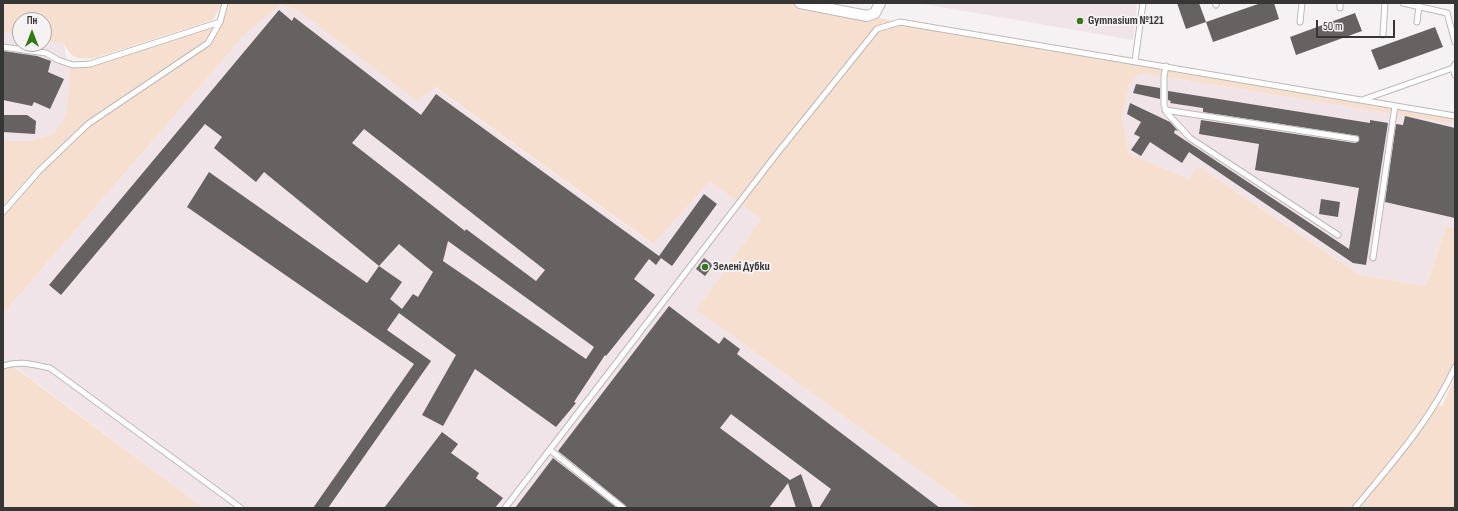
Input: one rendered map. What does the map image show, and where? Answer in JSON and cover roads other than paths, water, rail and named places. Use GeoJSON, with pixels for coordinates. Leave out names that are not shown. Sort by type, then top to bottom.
{"type":"FeatureCollection","features":[{"type":"Feature","properties":{"kind":"street"},"geometry":{"type":"LineString","coordinates":[[800,3],[867,16],[875,13],[880,3]]}},
{"type":"Feature","properties":{"kind":"lane"},"geometry":{"type":"LineString","coordinates":[[3,212],[88,124],[208,43],[220,22],[225,3]]}},
{"type":"Feature","properties":{"kind":"lane"},"geometry":{"type":"LineString","coordinates":[[1135,61],[1143,3]]}},
{"type":"Feature","properties":{"kind":"lane"},"geometry":{"type":"LineString","coordinates":[[1300,22],[1302,3]]}},
{"type":"Feature","properties":{"kind":"lane"},"geometry":{"type":"LineString","coordinates":[[1383,35],[1384,3]]}},
{"type":"Feature","properties":{"kind":"lane"},"geometry":{"type":"LineString","coordinates":[[1403,3],[1448,13],[1455,42]]}},
{"type":"Feature","properties":{"kind":"lane"},"geometry":{"type":"LineString","coordinates":[[1418,22],[1419,6]]}},
{"type":"Feature","properties":{"kind":"lane"},"geometry":{"type":"LineString","coordinates":[[3,47],[46,53],[58,60],[81,65],[220,22]]}},
{"type":"Feature","properties":{"kind":"lane"},"geometry":{"type":"LineString","coordinates":[[505,508],[775,156],[878,29],[900,22],[1455,116]]}},
{"type":"Feature","properties":{"kind":"lane"},"geometry":{"type":"LineString","coordinates":[[1166,66],[1164,76],[1165,110],[1190,138],[1338,235]]}},
{"type":"Feature","properties":{"kind":"lane"},"geometry":{"type":"LineString","coordinates":[[1360,100],[1454,66],[1455,75]]}},
{"type":"Feature","properties":{"kind":"lane"},"geometry":{"type":"LineString","coordinates":[[1372,258],[1395,106]]}},
{"type":"Feature","properties":{"kind":"lane"},"geometry":{"type":"LineString","coordinates":[[1165,110],[1356,139]]}},
{"type":"Feature","properties":{"kind":"lane"},"geometry":{"type":"LineString","coordinates":[[3,366],[26,363],[50,368],[241,508]]}},
{"type":"Feature","properties":{"kind":"lane"},"geometry":{"type":"LineString","coordinates":[[1356,508],[1407,445],[1443,393],[1455,367]]}},
{"type":"Feature","properties":{"kind":"lane"},"geometry":{"type":"LineString","coordinates":[[550,450],[623,508]]}},
{"type":"Feature","properties":{"kind":"place","name":"Gymnasium №121"},"geometry":{"type":"Point","coordinates":[1080,21]}},
{"type":"Feature","properties":{"kind":"place","name":"Зелені Дубки"},"geometry":{"type":"Point","coordinates":[705,267]}}]}
